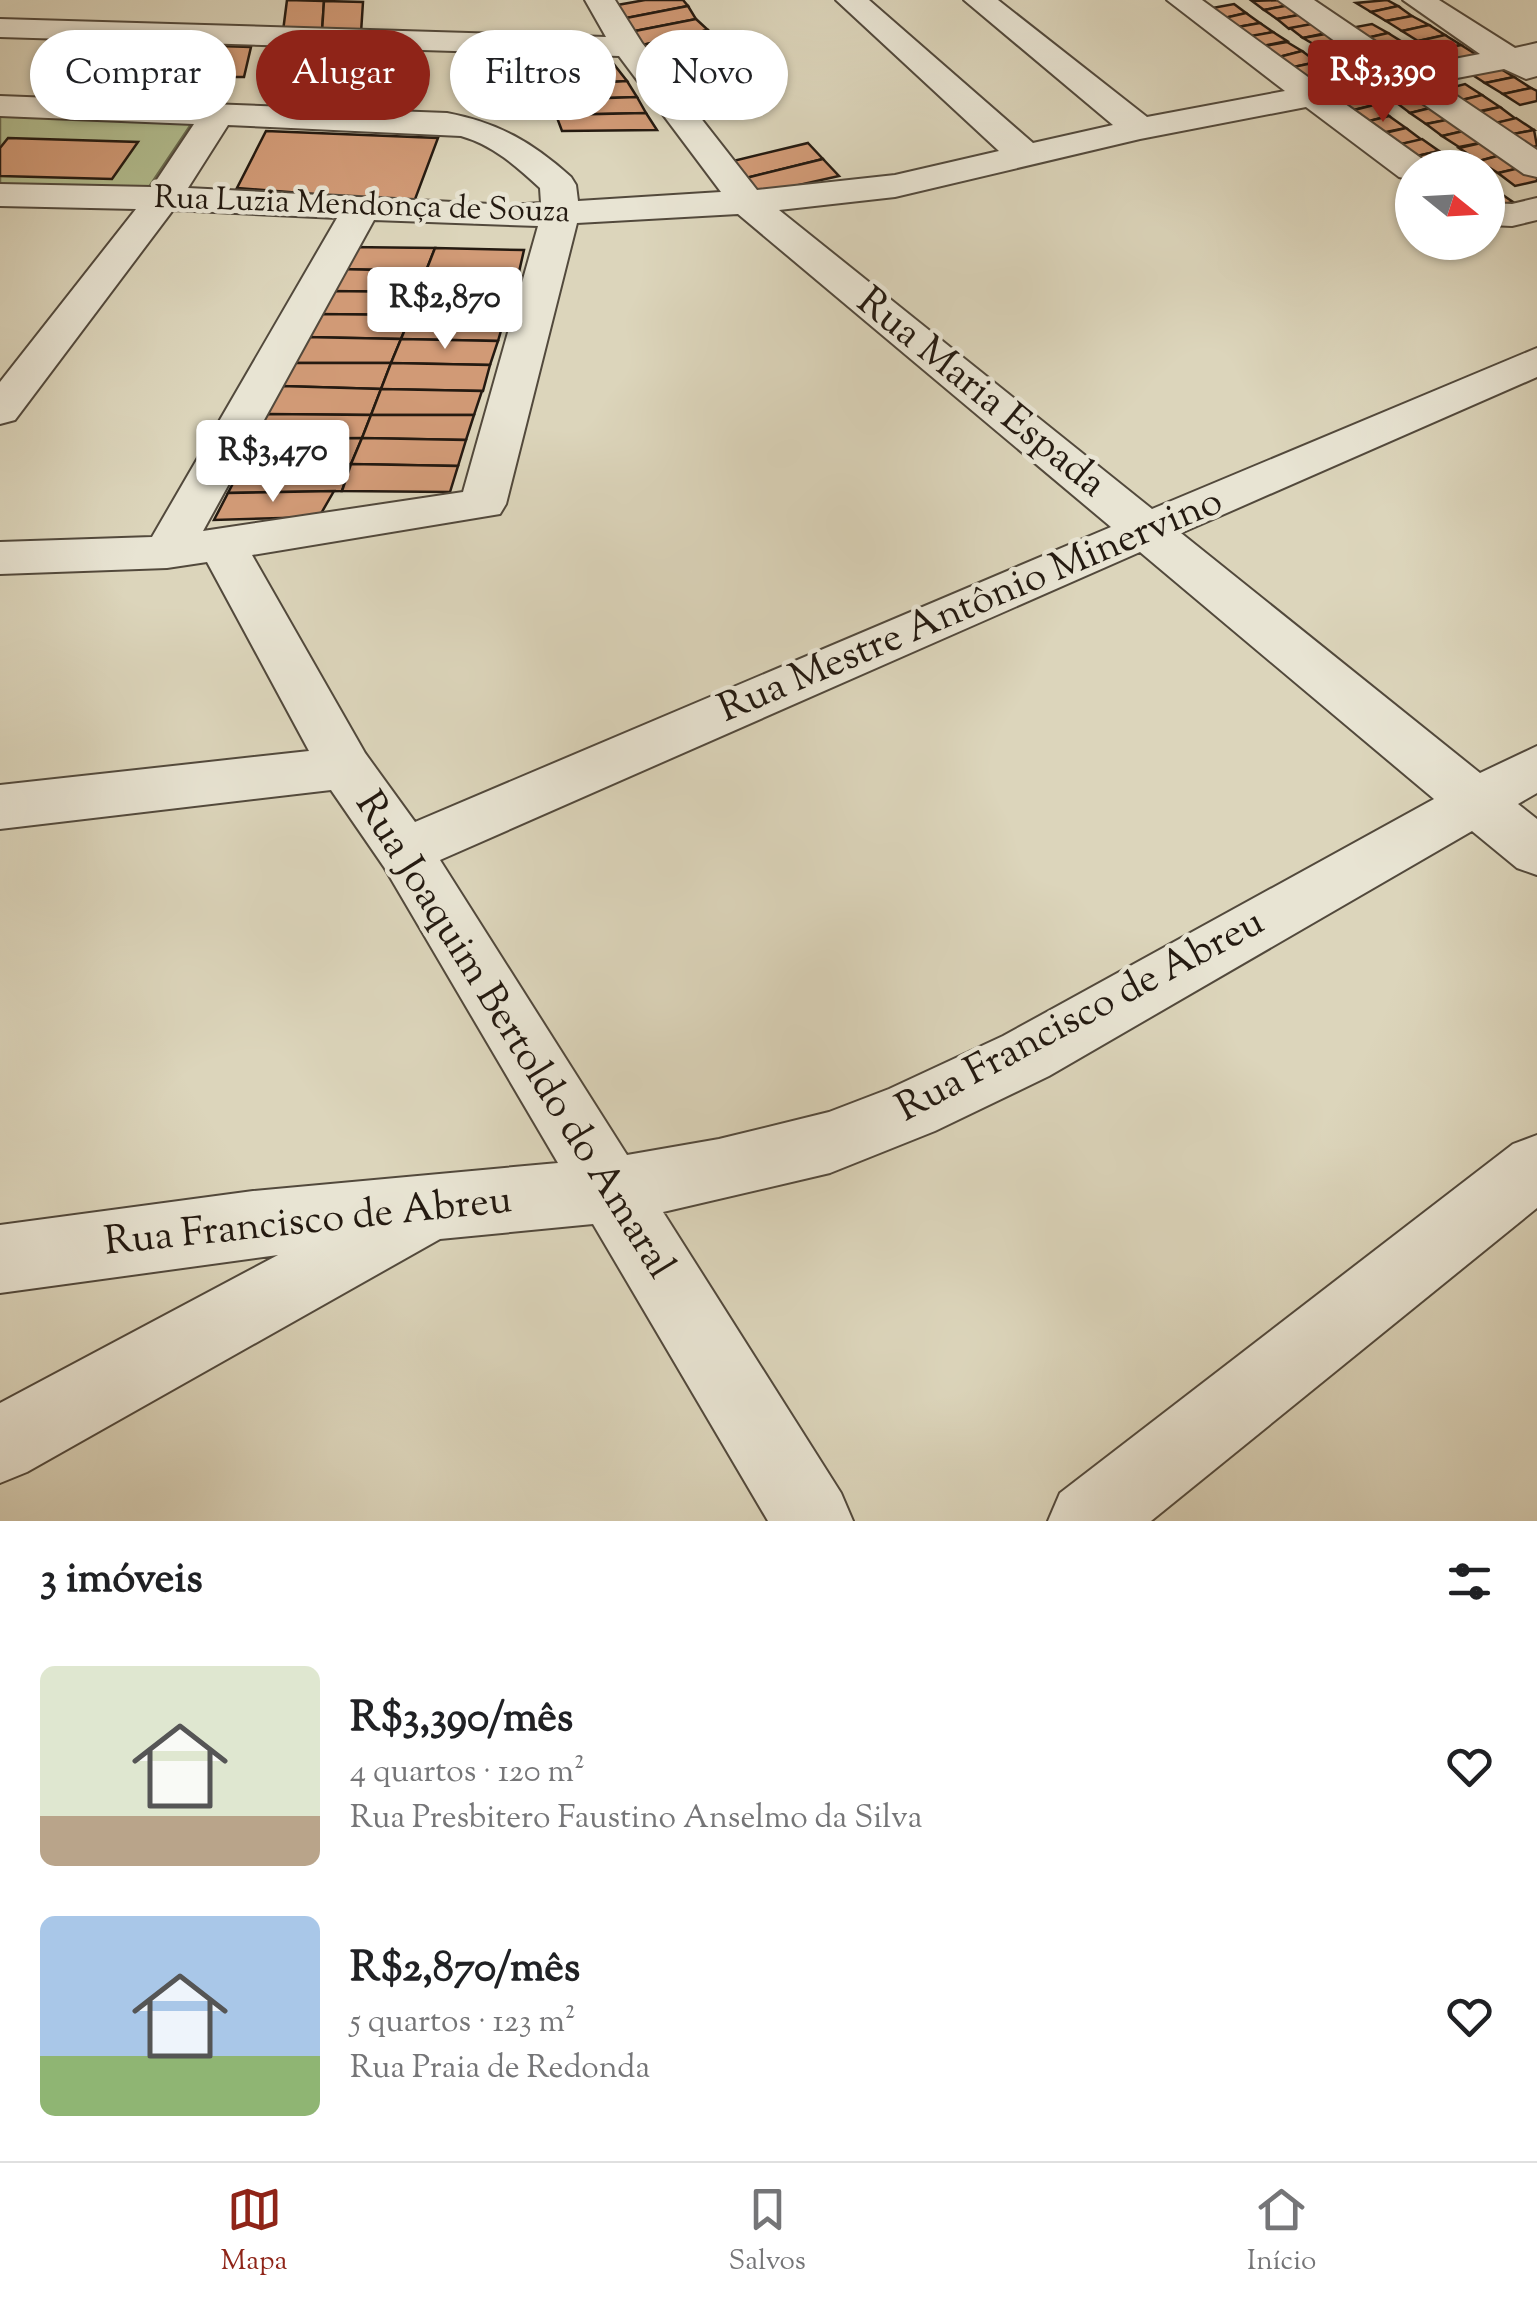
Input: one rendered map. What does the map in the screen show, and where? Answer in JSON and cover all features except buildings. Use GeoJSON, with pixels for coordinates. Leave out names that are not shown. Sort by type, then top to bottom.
{"type":"FeatureCollection","features":[{"type":"Feature","properties":{"kind":"street","name":"Rua Maria Espada"},"geometry":{"type":"LineString","coordinates":[[600,0],[628,47],[747,202],[1537,852]]}},
{"type":"Feature","properties":{"kind":"street"},"geometry":{"type":"LineString","coordinates":[[852,0],[1026,156]]}},
{"type":"Feature","properties":{"kind":"street"},"geometry":{"type":"LineString","coordinates":[[979,0],[1140,129]]}},
{"type":"Feature","properties":{"kind":"street"},"geometry":{"type":"LineString","coordinates":[[1182,0],[1395,155]]}},
{"type":"Feature","properties":{"kind":"street"},"geometry":{"type":"LineString","coordinates":[[1293,0],[1537,166]]}},
{"type":"Feature","properties":{"kind":"street"},"geometry":{"type":"LineString","coordinates":[[1418,0],[1527,62]]}},
{"type":"Feature","properties":{"kind":"street"},"geometry":{"type":"LineString","coordinates":[[0,28],[628,47]]}},
{"type":"Feature","properties":{"kind":"street","name":"Rua Luzia Mendonça de Souza"},"geometry":{"type":"LineString","coordinates":[[0,195],[163,198],[560,216],[747,202],[895,186],[1140,129],[1313,95],[1406,77],[1527,62]]}},
{"type":"Feature","properties":{"kind":"street"},"geometry":{"type":"LineString","coordinates":[[0,106],[30,107]]}},
{"type":"Feature","properties":{"kind":"street"},"geometry":{"type":"LineString","coordinates":[[0,558],[194,548],[483,504],[560,216],[558,185],[516,147],[484,129],[447,123],[236,115]]}},
{"type":"Feature","properties":{"kind":"street"},"geometry":{"type":"LineString","coordinates":[[0,411],[163,198],[214,120]]}},
{"type":"Feature","properties":{"kind":"street"},"geometry":{"type":"LineString","coordinates":[[194,548],[362,208]]}},
{"type":"Feature","properties":{"kind":"street"},"geometry":{"type":"LineString","coordinates":[[1505,215],[1537,209]]}},
{"type":"Feature","properties":{"kind":"street","name":"Rua Mestre Antônio Minervino"},"geometry":{"type":"LineString","coordinates":[[404,851],[1537,361]]}},
{"type":"Feature","properties":{"kind":"street","name":"Rua Joaquim Bertoldo do Amaral"},"geometry":{"type":"LineString","coordinates":[[194,548],[404,851],[814,1521]]}},
{"type":"Feature","properties":{"kind":"street","name":"Rua Francisco de Abreu"},"geometry":{"type":"LineString","coordinates":[[0,1259],[254,1224],[610,1190],[718,1170],[830,1142],[912,1110],[1026,1056],[1537,767]]}},
{"type":"Feature","properties":{"kind":"street"},"geometry":{"type":"LineString","coordinates":[[0,807],[345,768]]}},
{"type":"Feature","properties":{"kind":"street"},"geometry":{"type":"LineString","coordinates":[[1088,1521],[1537,1166]]}},
{"type":"Feature","properties":{"kind":"street"},"geometry":{"type":"LineString","coordinates":[[0,1445],[433,1208]]}},
{"type":"Feature","properties":{"kind":"green space"},"geometry":{"type":"Polygon","coordinates":[[[0,116],[192,123],[147,190],[0,187],[0,116]]]}}]}
